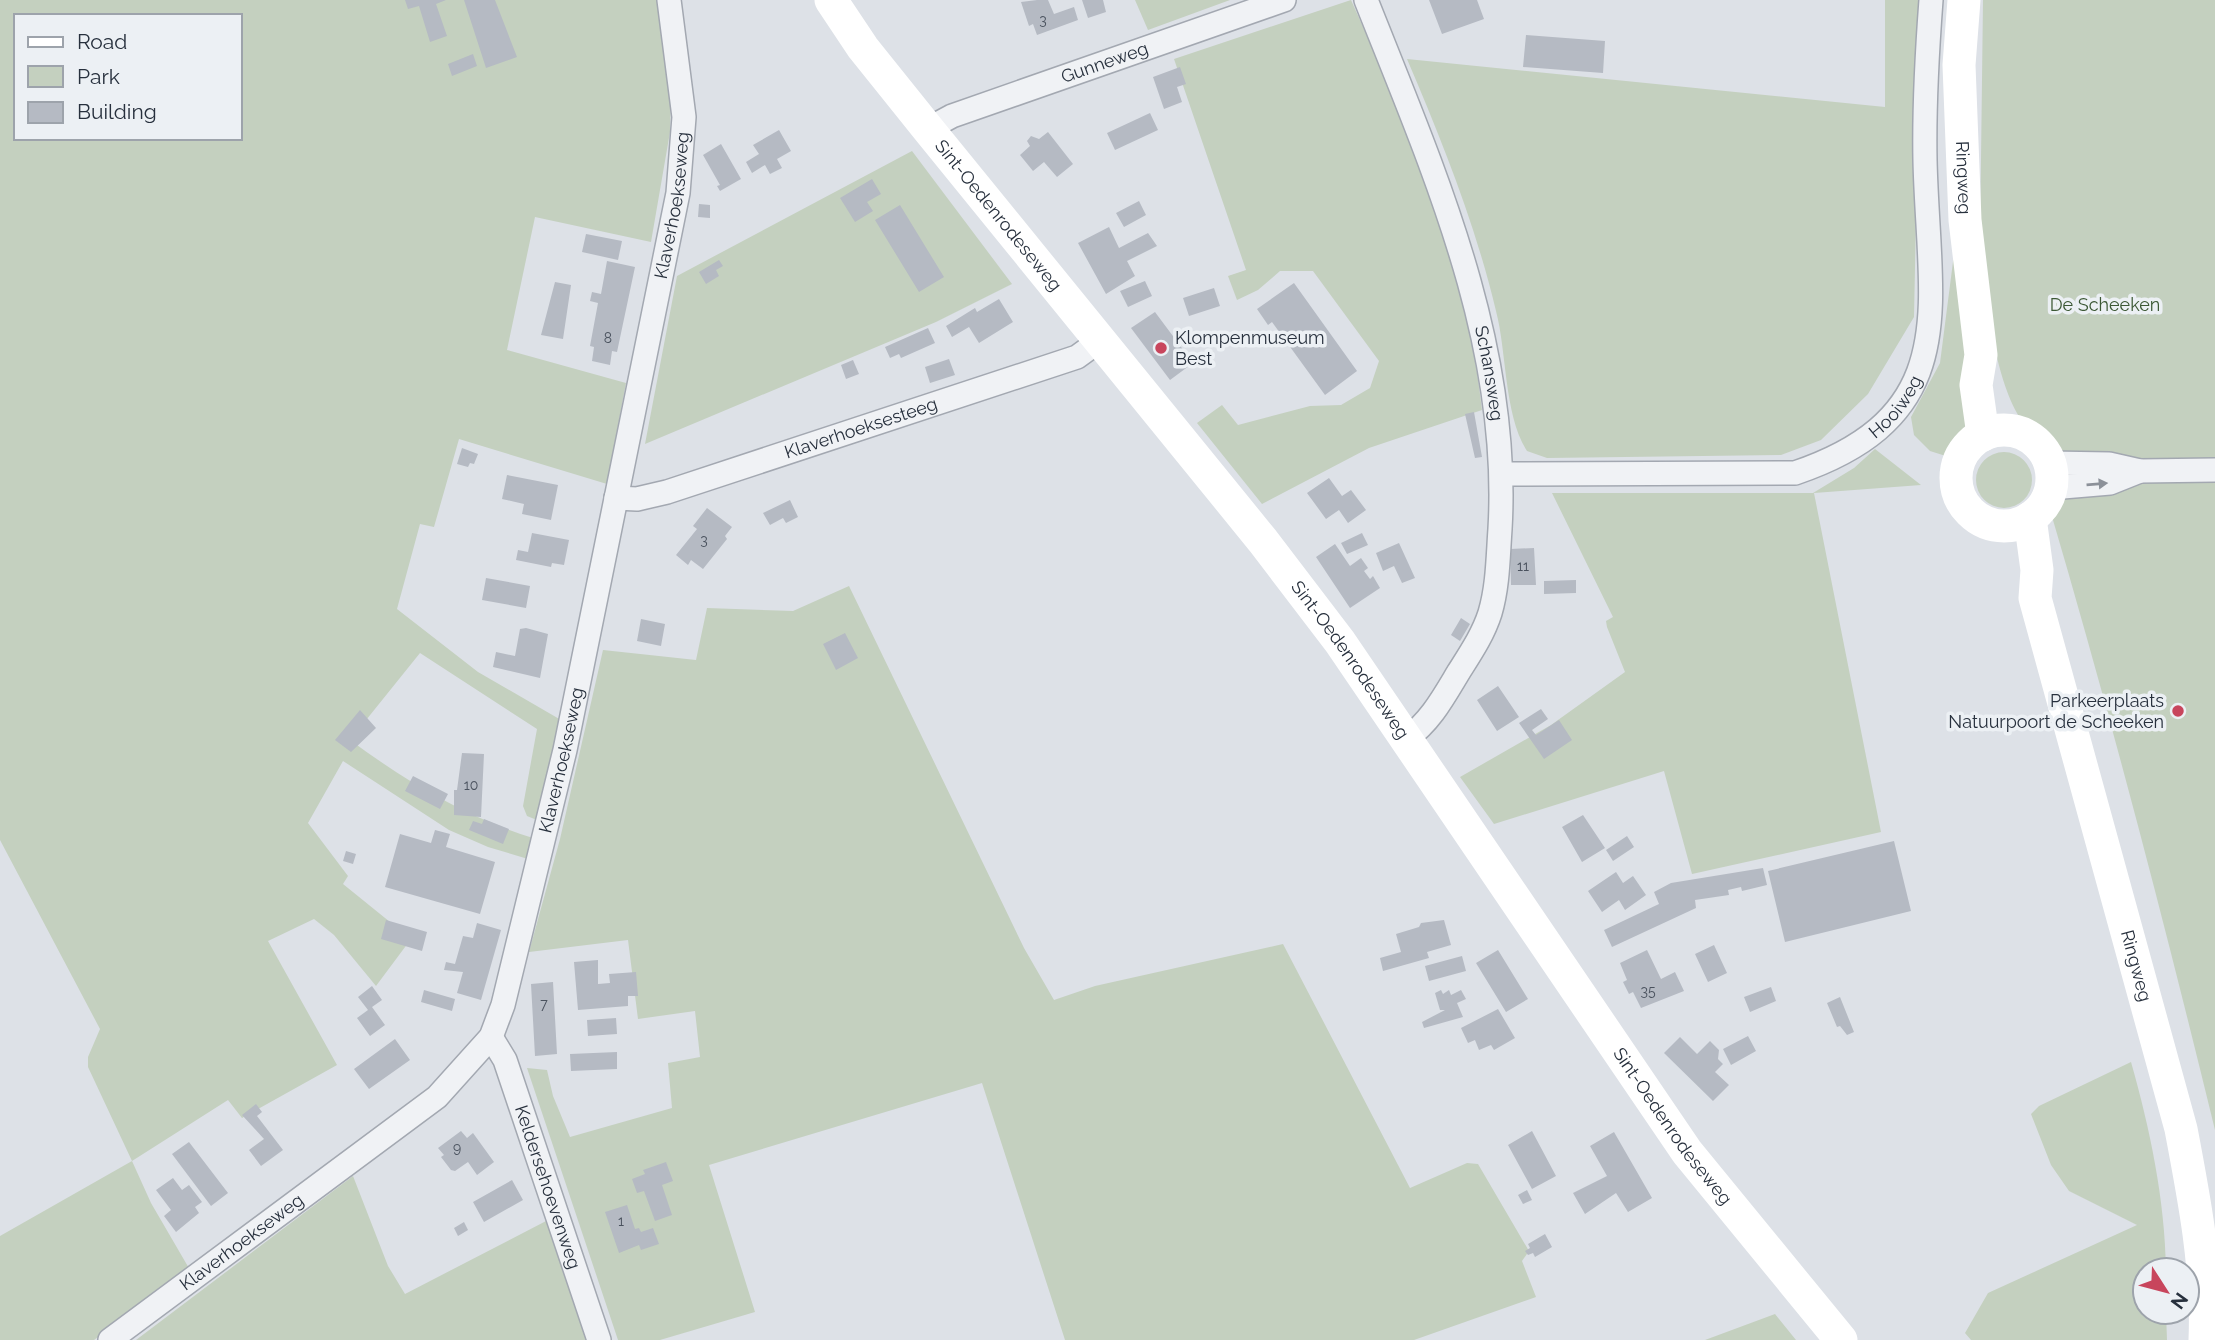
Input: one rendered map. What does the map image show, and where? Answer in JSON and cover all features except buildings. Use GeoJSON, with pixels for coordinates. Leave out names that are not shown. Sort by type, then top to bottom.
{"type":"FeatureCollection","features":[{"type":"Feature","properties":{"kind":"street","name":"Klaverhoekseweg"},"geometry":{"type":"LineString","coordinates":[[110,1340],[437,1097],[491,1038],[503,1005],[565,750],[684,150],[684,117],[669,0]]}},
{"type":"Feature","properties":{"kind":"street","name":"Sint-Oedenrodeseweg"},"geometry":{"type":"LineString","coordinates":[[831,0],[863,48],[1263,541],[1340,642],[1687,1152],[1841,1340]]}},
{"type":"Feature","properties":{"kind":"street","name":"Gunneweg"},"geometry":{"type":"LineString","coordinates":[[928,129],[952,116],[1284,0]]}},
{"type":"Feature","properties":{"kind":"street","name":"Schansweg"},"geometry":{"type":"LineString","coordinates":[[1366,0],[1448,210],[1474,291],[1503,474],[1496,584],[1490,612],[1480,639],[1433,713],[1419,730],[1406,738]]}},
{"type":"Feature","properties":{"kind":"street","name":"Hooiweg"},"geometry":{"type":"LineString","coordinates":[[1503,474],[1795,473],[1834,460],[1884,427],[1912,386],[1924,358],[1932,318],[1925,161],[1926,68],[1931,0]]}},
{"type":"Feature","properties":{"kind":"street","name":"Ringweg"},"geometry":{"type":"LineString","coordinates":[[1964,0],[1959,65],[1965,220],[1981,355],[1976,386],[1994,432]]}},
{"type":"Feature","properties":{"kind":"street","name":"Klaverhoeksesteeg"},"geometry":{"type":"LineString","coordinates":[[617,498],[637,499],[680,488],[1077,358],[1099,341]]}},
{"type":"Feature","properties":{"kind":"street"},"geometry":{"type":"LineString","coordinates":[[1994,432],[2029,437],[2046,453],[2050,476],[2046,501],[2017,522],[1977,518],[1966,508],[1956,482],[1962,454],[1994,432]]}},
{"type":"Feature","properties":{"kind":"street"},"geometry":{"type":"LineString","coordinates":[[2050,476],[2109,464],[2140,471],[2215,470]]}},
{"type":"Feature","properties":{"kind":"street","name":"Ringweg"},"geometry":{"type":"LineString","coordinates":[[2017,522],[2037,570],[2035,598],[2181,1129],[2194,1196],[2206,1312],[2205,1340]]}},
{"type":"Feature","properties":{"kind":"street","name":"Keldersehoevenweg"},"geometry":{"type":"LineString","coordinates":[[491,1038],[505,1060],[599,1340]]}},
{"type":"Feature","properties":{"kind":"green space"},"geometry":{"type":"Polygon","coordinates":[[[0,0],[657,0],[671,93],[670,132],[651,242],[535,217],[507,350],[626,383],[607,484],[459,439],[434,527],[420,524],[397,609],[478,672],[561,720],[537,820],[527,816],[523,806],[537,729],[420,653],[350,740],[438,797],[484,820],[533,838],[528,859],[488,847],[449,830],[343,761],[308,823],[348,876],[343,884],[411,939],[376,986],[334,935],[314,919],[268,941],[337,1065],[242,1118],[228,1100],[132,1161],[88,1067],[88,1057],[100,1029],[0,840],[0,0]]]}},
{"type":"Feature","properties":{"kind":"green space"},"geometry":{"type":"Polygon","coordinates":[[[1135,0],[1230,0],[1148,30],[1135,0]]]}},
{"type":"Feature","properties":{"kind":"green space"},"geometry":{"type":"Polygon","coordinates":[[[1351,0],[1394,99],[1433,200],[1463,304],[1482,410],[1369,448],[1262,504],[1197,423],[1222,405],[1238,425],[1310,406],[1341,405],[1370,388],[1379,361],[1313,271],[1280,271],[1258,290],[1237,300],[1228,276],[1246,270],[1174,59],[1351,0]]]}},
{"type":"Feature","properties":{"kind":"green space"},"geometry":{"type":"Polygon","coordinates":[[[1885,0],[1926,0],[1918,120],[1914,317],[1868,394],[1821,440],[1781,455],[1547,458],[1527,451],[1514,420],[1500,328],[1488,278],[1468,214],[1407,59],[1885,107],[1885,0]]]}},
{"type":"Feature","properties":{"kind":"green space","name":"De Scheeken"},"geometry":{"type":"Polygon","coordinates":[[[1983,0],[2215,0],[2215,1130],[2100,686],[2024,423],[2005,386],[1992,335],[1980,239],[1983,0]]]}},
{"type":"Feature","properties":{"kind":"green space"},"geometry":{"type":"Polygon","coordinates":[[[912,151],[1012,284],[936,322],[645,444],[677,276],[912,151]]]}},
{"type":"Feature","properties":{"kind":"green space"},"geometry":{"type":"Polygon","coordinates":[[[1954,254],[1973,414],[1968,430],[1949,457],[1930,451],[1914,435],[1911,417],[1940,363],[1954,254]]]}},
{"type":"Feature","properties":{"kind":"green space"},"geometry":{"type":"Polygon","coordinates":[[[1875,449],[1921,485],[1814,493],[1881,832],[1692,874],[1664,771],[1494,824],[1460,777],[1551,725],[1625,672],[1607,627],[1606,621],[1613,617],[1552,493],[1813,493],[1854,468],[1875,449]]]}},
{"type":"Feature","properties":{"kind":"green space"},"geometry":{"type":"Polygon","coordinates":[[[1998,452],[2010,452],[2024,460],[2032,474],[2030,491],[2024,500],[2010,508],[1998,508],[1981,496],[1976,486],[1976,474],[1988,457],[1998,452]]]}},
{"type":"Feature","properties":{"kind":"green space"},"geometry":{"type":"Polygon","coordinates":[[[849,586],[1024,948],[1054,1000],[1095,986],[1283,944],[1410,1188],[1467,1163],[1478,1164],[1529,1251],[1522,1261],[1536,1297],[1414,1340],[1065,1340],[982,1083],[709,1165],[755,1312],[660,1340],[618,1340],[527,1068],[547,1070],[553,1096],[570,1137],[672,1108],[668,1063],[700,1057],[695,1011],[638,1019],[628,940],[529,952],[560,839],[603,650],[696,660],[707,608],[793,611],[849,586]]]}},
{"type":"Feature","properties":{"kind":"green space"},"geometry":{"type":"Polygon","coordinates":[[[2131,1062],[2155,1165],[2165,1256],[2131,1256],[2131,1326],[2166,1326],[2167,1340],[1971,1340],[1965,1333],[1988,1293],[2137,1225],[2069,1191],[2051,1165],[2031,1114],[2039,1106],[2131,1062]]]}},
{"type":"Feature","properties":{"kind":"green space"},"geometry":{"type":"Polygon","coordinates":[[[132,1161],[151,1203],[190,1270],[94,1340],[0,1340],[0,1236],[132,1161]]]}},
{"type":"Feature","properties":{"kind":"green space"},"geometry":{"type":"Polygon","coordinates":[[[353,1176],[388,1266],[405,1294],[548,1220],[588,1340],[136,1340],[353,1176]]]}},
{"type":"Feature","properties":{"kind":"green space"},"geometry":{"type":"Polygon","coordinates":[[[1775,1314],[1796,1340],[1705,1340],[1775,1314]]]}},
{"type":"Feature","properties":{"kind":"place","name":"Klompenmuseum Best"},"geometry":{"type":"Point","coordinates":[1161,348]}},
{"type":"Feature","properties":{"kind":"place","name":"Parkeerplaats Natuurpoort de Scheeken"},"geometry":{"type":"Point","coordinates":[2178,711]}}]}
